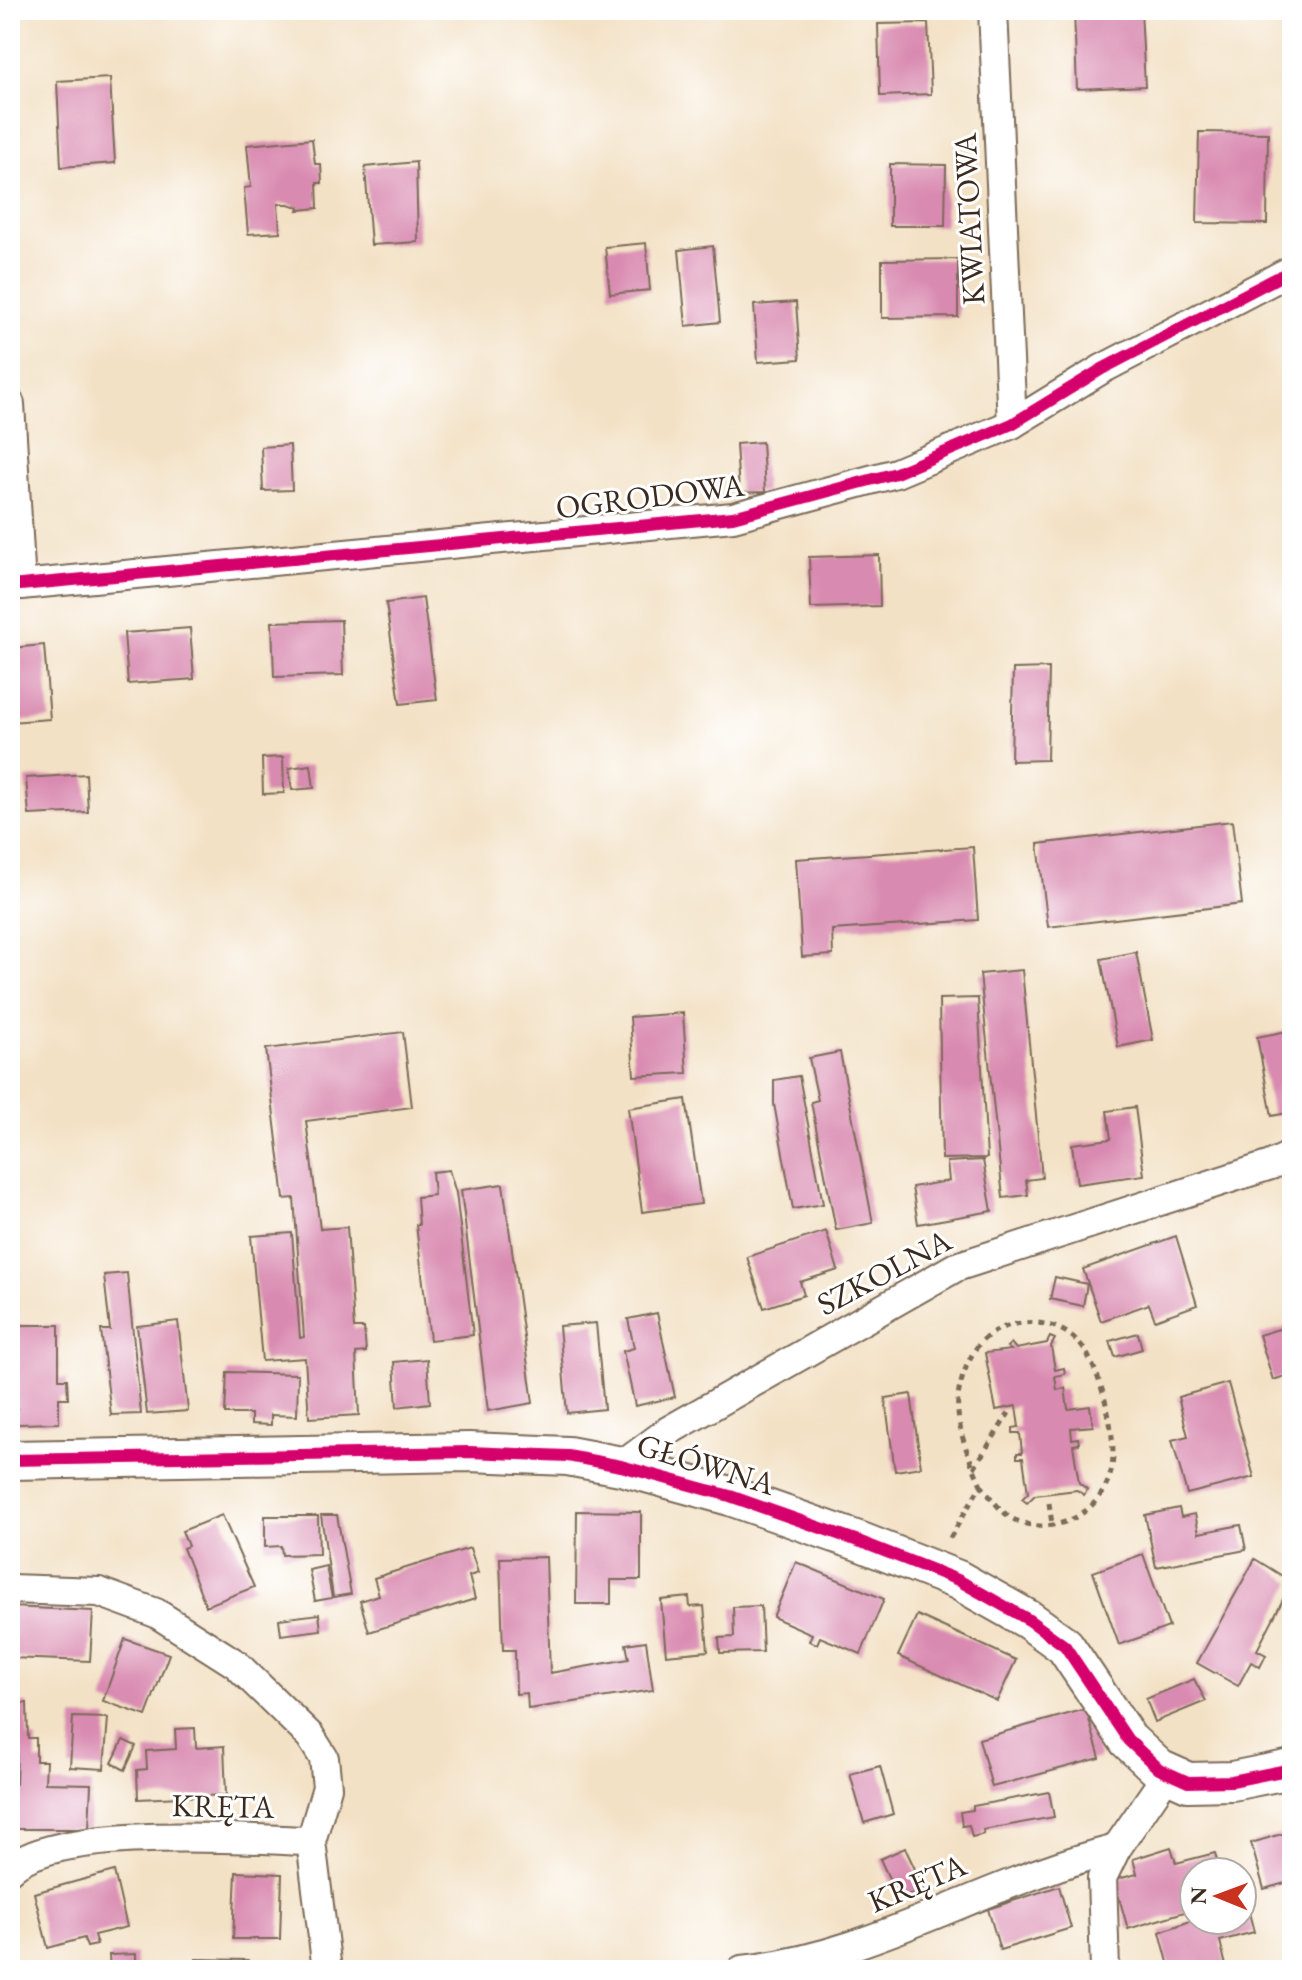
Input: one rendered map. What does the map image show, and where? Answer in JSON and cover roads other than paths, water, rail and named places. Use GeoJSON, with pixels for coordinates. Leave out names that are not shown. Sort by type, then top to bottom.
{"type":"FeatureCollection","features":[{"type":"Feature","properties":{"kind":"street","name":"KWIATOWA"},"geometry":{"type":"LineString","coordinates":[[993,10],[1012,424]]}},
{"type":"Feature","properties":{"kind":"street","name":"OGRODOWA"},"geometry":{"type":"LineString","coordinates":[[15,586],[733,517],[896,473],[1012,424],[1102,369],[1292,270]]}},
{"type":"Feature","properties":{"kind":"street"},"geometry":{"type":"LineString","coordinates":[[10,404],[15,586]]}},
{"type":"Feature","properties":{"kind":"street","name":"SZKOLNA"},"geometry":{"type":"LineString","coordinates":[[621,1466],[668,1431],[956,1267],[1271,1165],[1292,1155]]}},
{"type":"Feature","properties":{"kind":"street","name":"GŁÓWNA"},"geometry":{"type":"LineString","coordinates":[[10,1460],[469,1452],[568,1456],[621,1466],[730,1496],[931,1570],[1029,1620],[1065,1646],[1128,1740],[1168,1773],[1188,1782],[1232,1781],[1292,1769]]}},
{"type":"Feature","properties":{"kind":"street"},"geometry":{"type":"LineString","coordinates":[[10,1589],[99,1592],[156,1613],[236,1664],[310,1736],[324,1758],[327,1787],[311,1841]]}},
{"type":"Feature","properties":{"kind":"street"},"geometry":{"type":"LineString","coordinates":[[1105,1970],[1102,1878],[1116,1849],[1168,1773]]}},
{"type":"Feature","properties":{"kind":"street","name":"KRĘTA"},"geometry":{"type":"LineString","coordinates":[[10,1869],[63,1847],[178,1837],[311,1841],[327,1970]]}},
{"type":"Feature","properties":{"kind":"street","name":"KRĘTA"},"geometry":{"type":"LineString","coordinates":[[742,1970],[777,1967],[847,1950],[1006,1883],[1070,1860],[1116,1849]]}}]}
